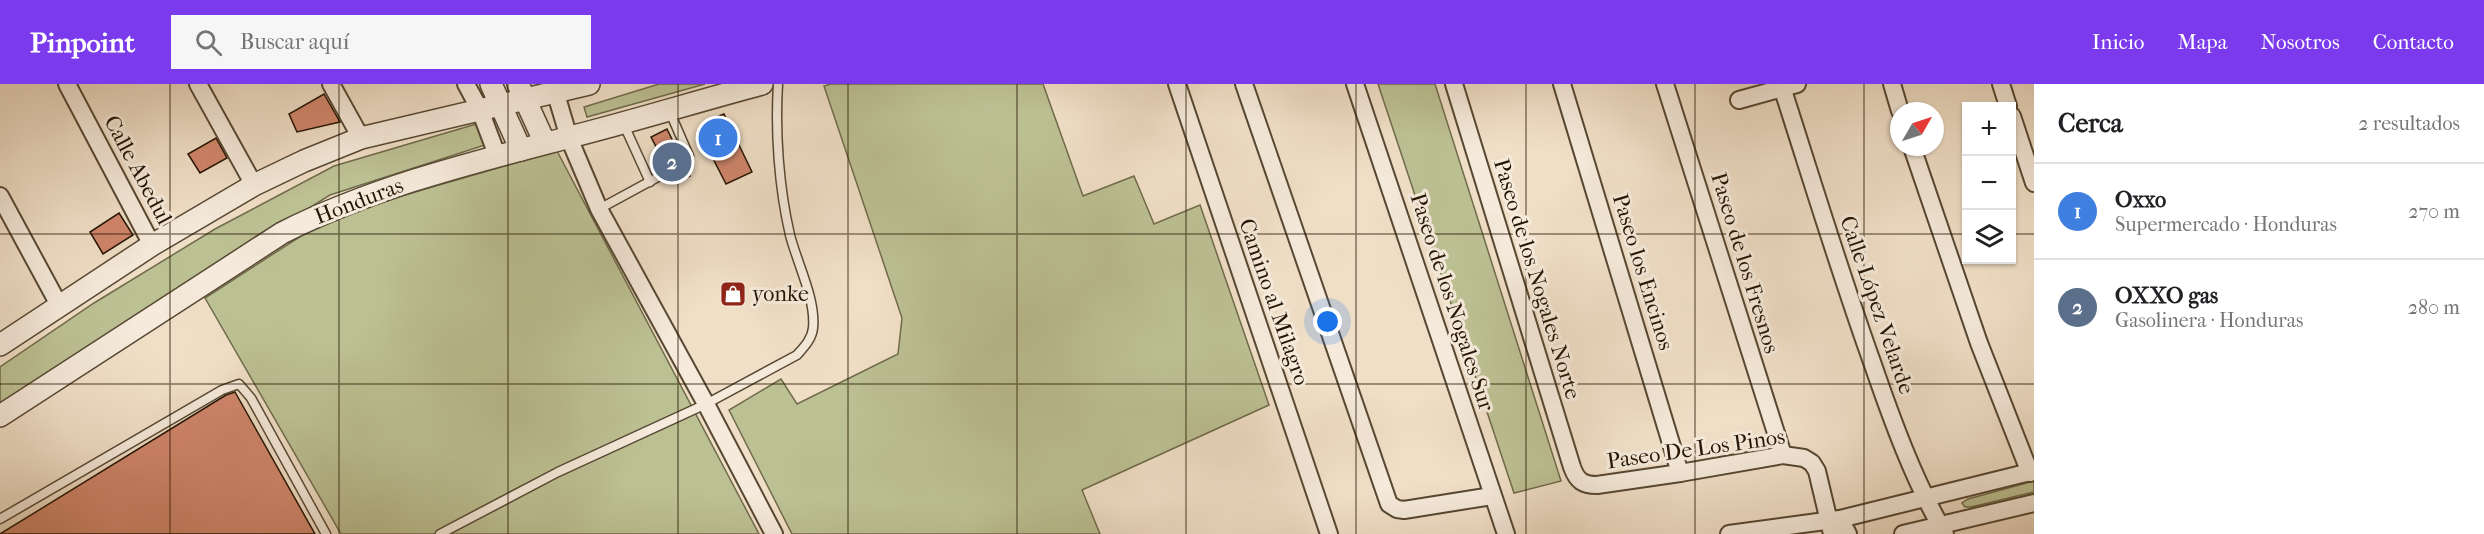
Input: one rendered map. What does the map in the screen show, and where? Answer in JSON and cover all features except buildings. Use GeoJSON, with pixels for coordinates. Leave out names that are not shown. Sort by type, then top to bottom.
{"type":"FeatureCollection","features":[{"type":"Feature","properties":{"kind":"street","name":"Calle Abedul"},"geometry":{"type":"LineString","coordinates":[[67,84],[152,245]]}},
{"type":"Feature","properties":{"kind":"street"},"geometry":{"type":"LineString","coordinates":[[198,84],[254,185]]}},
{"type":"Feature","properties":{"kind":"street"},"geometry":{"type":"LineString","coordinates":[[331,84],[360,138]]}},
{"type":"Feature","properties":{"kind":"street"},"geometry":{"type":"LineString","coordinates":[[466,84],[480,110],[497,155]]}},
{"type":"Feature","properties":{"kind":"street"},"geometry":{"type":"LineString","coordinates":[[491,84],[521,150]]}},
{"type":"Feature","properties":{"kind":"street"},"geometry":{"type":"LineString","coordinates":[[0,345],[152,245],[254,185],[304,161],[360,138],[502,105],[523,92],[589,84]]}},
{"type":"Feature","properties":{"kind":"street","name":"Honduras"},"geometry":{"type":"LineString","coordinates":[[0,416],[282,233],[326,211],[383,189],[497,155],[569,138],[762,84]]}},
{"type":"Feature","properties":{"kind":"street","name":"Camino al Milagro"},"geometry":{"type":"LineString","coordinates":[[1177,84],[1329,534]]}},
{"type":"Feature","properties":{"kind":"street"},"geometry":{"type":"LineString","coordinates":[[1244,84],[1389,504],[1404,510],[1492,495]]}},
{"type":"Feature","properties":{"kind":"street","name":"Paseo de los Nogales Sur"},"geometry":{"type":"LineString","coordinates":[[1355,84],[1506,534]]}},
{"type":"Feature","properties":{"kind":"street","name":"Paseo de los Nogales Norte"},"geometry":{"type":"LineString","coordinates":[[1454,84],[1572,467],[1583,484]]}},
{"type":"Feature","properties":{"kind":"street","name":"Paseo los Encinos"},"geometry":{"type":"LineString","coordinates":[[1562,84],[1680,474]]}},
{"type":"Feature","properties":{"kind":"street","name":"Paseo de los Fresnos"},"geometry":{"type":"LineString","coordinates":[[1665,84],[1783,455]]}},
{"type":"Feature","properties":{"kind":"street"},"geometry":{"type":"LineString","coordinates":[[1892,84],[1897,102]]}},
{"type":"Feature","properties":{"kind":"street"},"geometry":{"type":"LineString","coordinates":[[2001,84],[2007,102]]}},
{"type":"Feature","properties":{"kind":"street"},"geometry":{"type":"LineString","coordinates":[[1739,100],[1787,85]]}},
{"type":"Feature","properties":{"kind":"street","name":"Calle López Velarde"},"geometry":{"type":"LineString","coordinates":[[1787,85],[1849,300],[1887,405],[1942,529]]}},
{"type":"Feature","properties":{"kind":"street"},"geometry":{"type":"LineString","coordinates":[[555,87],[569,138],[599,209],[774,534]]}},
{"type":"Feature","properties":{"kind":"street"},"geometry":{"type":"LineString","coordinates":[[523,92],[545,142]]}},
{"type":"Feature","properties":{"kind":"street"},"geometry":{"type":"LineString","coordinates":[[2016,128],[2034,183]]}},
{"type":"Feature","properties":{"kind":"street"},"geometry":{"type":"LineString","coordinates":[[1737,534],[1834,524],[2032,472],[1976,333],[1915,156]]}},
{"type":"Feature","properties":{"kind":"street"},"geometry":{"type":"LineString","coordinates":[[0,196],[58,306]]}},
{"type":"Feature","properties":{"kind":"street","name":"Paseo De Los Pinos"},"geometry":{"type":"LineString","coordinates":[[1583,484],[1597,485],[1680,474],[1783,455],[1804,458],[1812,463],[1834,524]]}},
{"type":"Feature","properties":{"kind":"street"},"geometry":{"type":"LineString","coordinates":[[1904,534],[1942,529],[2034,503]]}},
{"type":"Feature","properties":{"kind":"street"},"geometry":{"type":"LineString","coordinates":[[1834,524],[1848,534]]}},
{"type":"Feature","properties":{"kind":"lane"},"geometry":{"type":"LineString","coordinates":[[440,534],[558,472],[706,404],[796,355],[808,343],[813,328],[808,292],[790,236],[782,189],[778,84]]}},
{"type":"Feature","properties":{"kind":"lane"},"geometry":{"type":"LineString","coordinates":[[669,109],[689,156],[685,165]]}},
{"type":"Feature","properties":{"kind":"lane"},"geometry":{"type":"LineString","coordinates":[[623,122],[650,182]]}},
{"type":"Feature","properties":{"kind":"lane"},"geometry":{"type":"LineString","coordinates":[[599,209],[669,171]]}},
{"type":"Feature","properties":{"kind":"lane"},"geometry":{"type":"LineString","coordinates":[[0,519],[222,390],[239,384],[250,398],[326,534]]}},
{"type":"Feature","properties":{"kind":"green space"},"geometry":{"type":"Polygon","coordinates":[[[659,84],[705,84],[587,117],[584,107],[659,84]]]}},
{"type":"Feature","properties":{"kind":"green space"},"geometry":{"type":"Polygon","coordinates":[[[831,84],[1043,84],[1083,196],[1134,176],[1154,224],[1200,205],[1269,405],[1082,490],[1100,534],[792,534],[729,410],[781,379],[797,404],[898,354],[902,318],[824,86],[831,84]]]}},
{"type":"Feature","properties":{"kind":"green space"},"geometry":{"type":"Polygon","coordinates":[[[1378,84],[1435,84],[1561,481],[1514,493],[1378,84]]]}},
{"type":"Feature","properties":{"kind":"green space"},"geometry":{"type":"Polygon","coordinates":[[[483,122],[488,144],[330,195],[136,316],[0,407],[0,367],[94,303],[215,229],[334,166],[483,122]]]}},
{"type":"Feature","properties":{"kind":"green space"},"geometry":{"type":"Polygon","coordinates":[[[557,151],[759,534],[341,534],[205,298],[332,216],[557,151]]]}},
{"type":"Feature","properties":{"kind":"green space"},"geometry":{"type":"Polygon","coordinates":[[[2034,481],[2034,492],[1971,507],[1965,507],[1962,503],[1968,499],[2034,481]]]}},
{"type":"Feature","properties":{"kind":"place","name":"Oxxo"},"geometry":{"type":"Point","coordinates":[718,138]}},
{"type":"Feature","properties":{"kind":"place","name":"OXXO gas"},"geometry":{"type":"Point","coordinates":[672,162]}},
{"type":"Feature","properties":{"kind":"place","name":"yonke"},"geometry":{"type":"Point","coordinates":[733,294]}}]}
